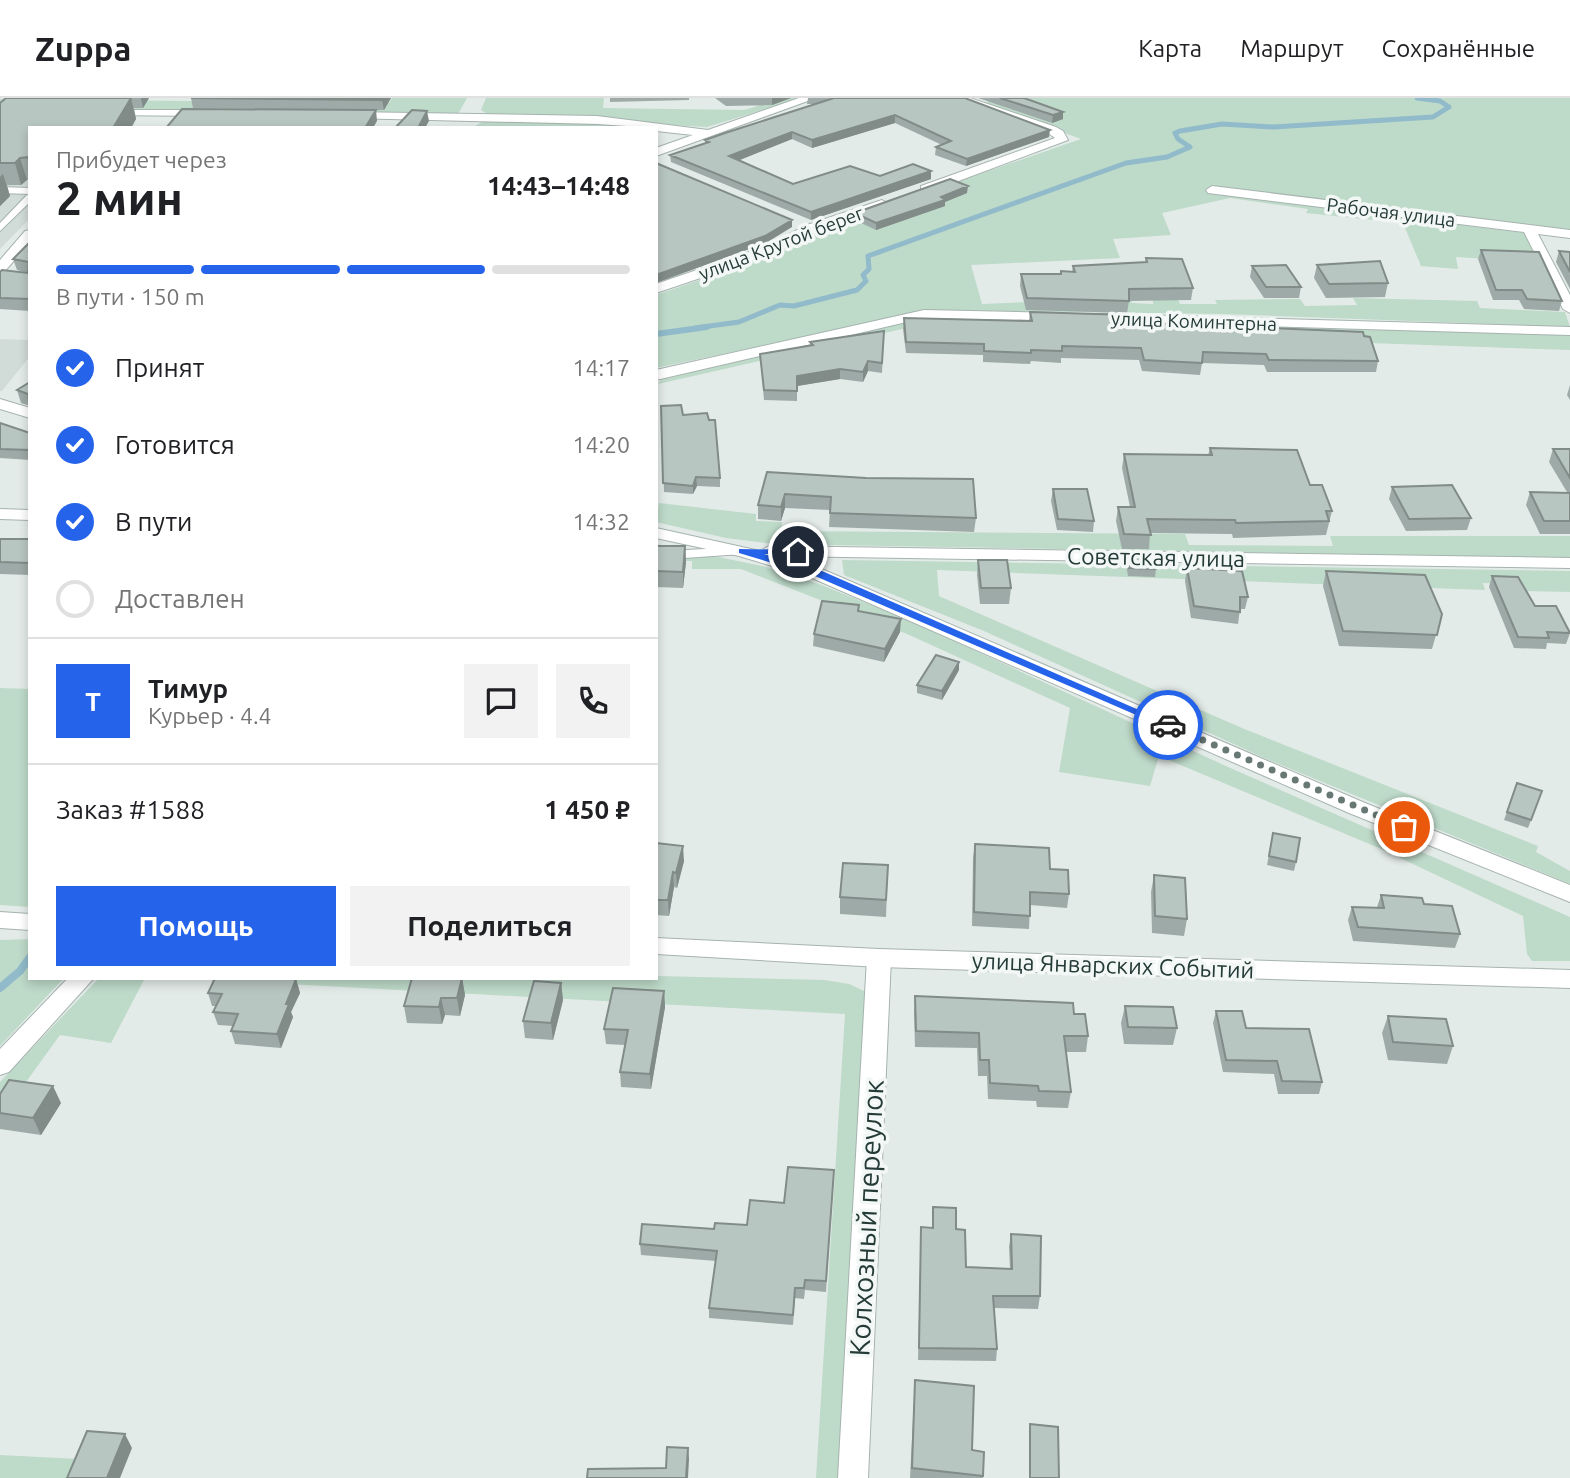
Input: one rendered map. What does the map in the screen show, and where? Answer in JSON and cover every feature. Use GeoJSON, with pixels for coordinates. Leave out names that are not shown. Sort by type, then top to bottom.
{"type":"FeatureCollection","features":[{"type":"Feature","properties":{"kind":"street"},"geometry":{"type":"LineString","coordinates":[[658,151],[810,98]]}},
{"type":"Feature","properties":{"kind":"street"},"geometry":{"type":"LineString","coordinates":[[915,193],[1048,147],[1063,138],[1052,130],[959,98]]}},
{"type":"Feature","properties":{"kind":"street"},"geometry":{"type":"LineString","coordinates":[[455,126],[464,112]]}},
{"type":"Feature","properties":{"kind":"street"},"geometry":{"type":"LineString","coordinates":[[340,115],[464,112],[597,120],[648,126]]}},
{"type":"Feature","properties":{"kind":"street"},"geometry":{"type":"LineString","coordinates":[[95,113],[217,114]]}},
{"type":"Feature","properties":{"kind":"street"},"geometry":{"type":"LineString","coordinates":[[125,126],[136,113]]}},
{"type":"Feature","properties":{"kind":"street"},"geometry":{"type":"LineString","coordinates":[[658,127],[707,133]]}},
{"type":"Feature","properties":{"kind":"street","name":"Рабочая улица"},"geometry":{"type":"LineString","coordinates":[[1212,190],[1570,234]]}},
{"type":"Feature","properties":{"kind":"street","name":"улица Крутой берег"},"geometry":{"type":"LineString","coordinates":[[658,288],[769,250],[806,226],[889,202]]}},
{"type":"Feature","properties":{"kind":"street"},"geometry":{"type":"LineString","coordinates":[[1529,230],[1570,309]]}},
{"type":"Feature","properties":{"kind":"street"},"geometry":{"type":"LineString","coordinates":[[0,268],[28,236]]}},
{"type":"Feature","properties":{"kind":"street"},"geometry":{"type":"LineString","coordinates":[[0,274],[15,279]]}},
{"type":"Feature","properties":{"kind":"street","name":"улица Коминтерна"},"geometry":{"type":"LineString","coordinates":[[658,375],[925,314],[1570,331]]}},
{"type":"Feature","properties":{"kind":"street"},"geometry":{"type":"LineString","coordinates":[[0,404],[28,412]]}},
{"type":"Feature","properties":{"kind":"street"},"geometry":{"type":"LineString","coordinates":[[0,514],[28,515]]}},
{"type":"Feature","properties":{"kind":"street"},"geometry":{"type":"LineString","coordinates":[[658,533],[743,551],[818,573],[1357,808],[1570,894]]}},
{"type":"Feature","properties":{"kind":"street","name":"Советская улица"},"geometry":{"type":"LineString","coordinates":[[743,551],[1570,563]]}},
{"type":"Feature","properties":{"kind":"street"},"geometry":{"type":"LineString","coordinates":[[0,920],[28,922]]}},
{"type":"Feature","properties":{"kind":"street","name":"улица Январских Событий"},"geometry":{"type":"LineString","coordinates":[[658,946],[879,957],[1570,979]]}},
{"type":"Feature","properties":{"kind":"street","name":"Колхозный переулок"},"geometry":{"type":"LineString","coordinates":[[853,1478],[879,957]]}},
{"type":"Feature","properties":{"kind":"street"},"geometry":{"type":"LineString","coordinates":[[0,1065],[80,980]]}},
{"type":"Feature","properties":{"kind":"lane"},"geometry":{"type":"LineString","coordinates":[[0,190],[28,191]]}},
{"type":"Feature","properties":{"kind":"lane"},"geometry":{"type":"LineString","coordinates":[[0,228],[28,199]]}},
{"type":"Feature","properties":{"kind":"lane"},"geometry":{"type":"LineString","coordinates":[[663,554],[743,551]]}},
{"type":"Feature","properties":{"kind":"shaded area"},"geometry":{"type":"Polygon","coordinates":[[[0,181],[28,181],[28,220],[0,249],[0,181]]]}},
{"type":"Feature","properties":{"kind":"shaded area"},"geometry":{"type":"Polygon","coordinates":[[[0,339],[28,340],[28,358],[0,391],[0,339]]]}},
{"type":"Feature","properties":{"kind":"green space"},"geometry":{"type":"Polygon","coordinates":[[[392,98],[467,98],[457,116],[0,111],[0,99],[389,103],[392,98]]]}},
{"type":"Feature","properties":{"kind":"green space"},"geometry":{"type":"Polygon","coordinates":[[[486,98],[604,98],[603,108],[744,110],[785,98],[801,98],[707,127],[489,115],[481,110],[486,98]]]}},
{"type":"Feature","properties":{"kind":"green space"},"geometry":{"type":"Polygon","coordinates":[[[996,98],[1570,98],[1570,231],[1212,186],[1209,193],[1525,233],[1537,262],[1456,257],[1458,269],[1421,266],[1403,223],[1306,213],[1308,209],[1230,198],[1162,213],[1171,235],[1113,239],[1120,258],[971,265],[982,304],[1130,298],[1132,303],[1153,304],[1153,299],[1178,299],[1180,304],[1217,304],[1215,300],[1300,299],[1305,306],[1357,305],[1353,298],[1477,301],[1480,308],[1565,312],[1570,327],[1222,314],[931,310],[658,368],[658,294],[758,260],[814,235],[965,179],[1081,139],[985,103],[996,98]]]}},
{"type":"Feature","properties":{"kind":"green space"},"geometry":{"type":"Polygon","coordinates":[[[483,121],[619,126],[475,126],[483,121]]]}},
{"type":"Feature","properties":{"kind":"green space"},"geometry":{"type":"Polygon","coordinates":[[[1017,317],[1560,333],[1570,335],[1570,350],[911,327],[658,384],[661,380],[905,321],[1017,317]]]}},
{"type":"Feature","properties":{"kind":"green space"},"geometry":{"type":"Polygon","coordinates":[[[659,503],[756,514],[756,521],[782,522],[781,531],[1185,534],[1189,545],[1333,546],[1330,536],[1570,536],[1570,558],[775,544],[726,538],[658,522],[659,503]]]}},
{"type":"Feature","properties":{"kind":"green space"},"geometry":{"type":"Polygon","coordinates":[[[658,544],[766,567],[819,584],[913,622],[1228,767],[1570,917],[1570,961],[1532,961],[1527,954],[1523,916],[1379,848],[1159,756],[1150,786],[1059,772],[1070,708],[907,634],[741,569],[692,569],[692,561],[658,561],[658,544]]]}},
{"type":"Feature","properties":{"kind":"green space"},"geometry":{"type":"Polygon","coordinates":[[[842,560],[1570,571],[1570,592],[1520,591],[1516,584],[1483,583],[1485,590],[937,570],[939,596],[1242,728],[1538,846],[1536,852],[1570,871],[1570,884],[1269,760],[984,631],[844,575],[842,560]]]}},
{"type":"Feature","properties":{"kind":"green space"},"geometry":{"type":"Polygon","coordinates":[[[0,688],[28,689],[28,907],[0,905],[0,688]]]}},
{"type":"Feature","properties":{"kind":"green space"},"geometry":{"type":"Polygon","coordinates":[[[28,939],[28,980],[62,980],[0,1046],[0,940],[28,939]]]}},
{"type":"Feature","properties":{"kind":"green space"},"geometry":{"type":"Polygon","coordinates":[[[658,976],[825,980],[849,984],[864,991],[869,1007],[845,1478],[816,1478],[845,1014],[214,980],[658,980],[658,976]]]}},
{"type":"Feature","properties":{"kind":"green space"},"geometry":{"type":"Polygon","coordinates":[[[97,980],[144,980],[111,1043],[60,1035],[0,1118],[0,1082],[97,980]]]}},
{"type":"Feature","properties":{"kind":"green space"},"geometry":{"type":"Polygon","coordinates":[[[0,1455],[79,1459],[71,1478],[0,1478],[0,1455]]]}},
{"type":"Feature","properties":{"kind":"building"},"geometry":{"type":"Polygon","coordinates":[[[6,98],[131,98],[114,126],[28,126],[28,157],[20,158],[15,163],[0,163],[0,103],[6,98]]]}},
{"type":"Feature","properties":{"kind":"building"},"geometry":{"type":"Polygon","coordinates":[[[191,98],[384,98],[382,100],[191,98]]]}},
{"type":"Feature","properties":{"kind":"building"},"geometry":{"type":"Polygon","coordinates":[[[834,98],[965,98],[1050,130],[967,159],[936,147],[951,141],[895,115],[812,140],[792,132],[729,156],[793,184],[850,166],[880,176],[913,164],[931,171],[811,212],[670,155],[709,142],[705,140],[725,133],[834,98]]]}},
{"type":"Feature","properties":{"kind":"building"},"geometry":{"type":"Polygon","coordinates":[[[1000,98],[1024,98],[1063,112],[1053,115],[1000,98]]]}},
{"type":"Feature","properties":{"kind":"building"},"geometry":{"type":"Polygon","coordinates":[[[182,109],[376,110],[366,126],[168,126],[182,109]]]}},
{"type":"Feature","properties":{"kind":"building"},"geometry":{"type":"Polygon","coordinates":[[[412,110],[427,111],[419,126],[397,126],[412,110]]]}},
{"type":"Feature","properties":{"kind":"building"},"geometry":{"type":"Polygon","coordinates":[[[658,164],[792,220],[765,236],[658,274],[658,164]]]}},
{"type":"Feature","properties":{"kind":"building"},"geometry":{"type":"Polygon","coordinates":[[[950,179],[968,186],[941,197],[945,200],[876,223],[855,213],[950,179]]]}},
{"type":"Feature","properties":{"kind":"building"},"geometry":{"type":"Polygon","coordinates":[[[28,244],[28,262],[13,259],[28,244]]]}},
{"type":"Feature","properties":{"kind":"building"},"geometry":{"type":"Polygon","coordinates":[[[1481,250],[1539,252],[1562,301],[1527,299],[1522,290],[1496,290],[1481,250]]]}},
{"type":"Feature","properties":{"kind":"building"},"geometry":{"type":"Polygon","coordinates":[[[1559,251],[1570,252],[1570,272],[1559,251]]]}},
{"type":"Feature","properties":{"kind":"building"},"geometry":{"type":"Polygon","coordinates":[[[1146,258],[1182,259],[1193,288],[1129,289],[1129,301],[1027,298],[1021,274],[1061,274],[1061,271],[1075,272],[1073,266],[1147,262],[1146,258]]]}},
{"type":"Feature","properties":{"kind":"building"},"geometry":{"type":"Polygon","coordinates":[[[1380,261],[1388,283],[1329,284],[1317,265],[1380,261]]]}},
{"type":"Feature","properties":{"kind":"building"},"geometry":{"type":"Polygon","coordinates":[[[1286,265],[1301,287],[1266,287],[1252,266],[1286,265]]]}},
{"type":"Feature","properties":{"kind":"building"},"geometry":{"type":"Polygon","coordinates":[[[2,270],[28,273],[28,299],[0,298],[2,270]]]}},
{"type":"Feature","properties":{"kind":"building"},"geometry":{"type":"Polygon","coordinates":[[[1030,312],[1128,315],[1128,322],[1363,332],[1364,336],[1370,337],[1378,361],[1269,360],[1266,354],[1203,352],[1202,363],[1144,360],[1141,348],[1062,346],[1062,351],[1031,350],[1031,353],[984,351],[984,344],[906,342],[904,318],[1032,321],[1030,312]]]}},
{"type":"Feature","properties":{"kind":"building"},"geometry":{"type":"Polygon","coordinates":[[[884,331],[882,363],[868,361],[863,372],[840,369],[797,376],[797,391],[764,390],[760,354],[813,345],[810,342],[884,331]]]}},
{"type":"Feature","properties":{"kind":"building"},"geometry":{"type":"Polygon","coordinates":[[[28,383],[28,394],[17,390],[28,383]]]}},
{"type":"Feature","properties":{"kind":"building"},"geometry":{"type":"Polygon","coordinates":[[[681,405],[683,415],[707,413],[709,420],[715,420],[720,478],[696,477],[693,486],[663,483],[661,406],[681,405]]]}},
{"type":"Feature","properties":{"kind":"building"},"geometry":{"type":"Polygon","coordinates":[[[0,423],[28,432],[28,450],[0,449],[0,423]]]}},
{"type":"Feature","properties":{"kind":"building"},"geometry":{"type":"Polygon","coordinates":[[[1210,448],[1297,450],[1310,485],[1322,485],[1332,511],[1326,511],[1329,521],[1236,523],[1235,520],[1147,519],[1151,535],[1124,534],[1118,507],[1135,507],[1124,454],[1212,455],[1210,448]]]}},
{"type":"Feature","properties":{"kind":"building"},"geometry":{"type":"Polygon","coordinates":[[[1553,449],[1570,449],[1570,478],[1553,449]]]}},
{"type":"Feature","properties":{"kind":"building"},"geometry":{"type":"Polygon","coordinates":[[[767,472],[866,478],[973,479],[976,518],[830,513],[831,497],[785,494],[781,507],[758,505],[767,472]]]}},
{"type":"Feature","properties":{"kind":"building"},"geometry":{"type":"Polygon","coordinates":[[[1452,485],[1471,518],[1409,519],[1392,487],[1452,485]]]}},
{"type":"Feature","properties":{"kind":"building"},"geometry":{"type":"Polygon","coordinates":[[[1053,489],[1087,489],[1094,521],[1058,519],[1053,489]]]}},
{"type":"Feature","properties":{"kind":"building"},"geometry":{"type":"Polygon","coordinates":[[[1530,492],[1570,493],[1570,521],[1544,521],[1530,492]]]}},
{"type":"Feature","properties":{"kind":"building"},"geometry":{"type":"Polygon","coordinates":[[[0,539],[28,539],[28,563],[0,562],[0,539]]]}},
{"type":"Feature","properties":{"kind":"building"},"geometry":{"type":"Polygon","coordinates":[[[658,546],[685,546],[683,572],[658,571],[658,546]]]}},
{"type":"Feature","properties":{"kind":"building"},"geometry":{"type":"Polygon","coordinates":[[[1127,556],[1153,556],[1156,569],[1129,568],[1127,556]]]}},
{"type":"Feature","properties":{"kind":"building"},"geometry":{"type":"Polygon","coordinates":[[[978,560],[1007,560],[1011,588],[981,588],[978,560]]]}},
{"type":"Feature","properties":{"kind":"building"},"geometry":{"type":"Polygon","coordinates":[[[1187,568],[1242,571],[1248,597],[1240,597],[1240,612],[1194,606],[1187,568]]]}},
{"type":"Feature","properties":{"kind":"building"},"geometry":{"type":"Polygon","coordinates":[[[1326,571],[1425,575],[1442,614],[1437,635],[1343,631],[1326,571]]]}},
{"type":"Feature","properties":{"kind":"building"},"geometry":{"type":"Polygon","coordinates":[[[1492,576],[1518,577],[1535,606],[1556,606],[1570,633],[1547,632],[1549,638],[1518,637],[1492,576]]]}},
{"type":"Feature","properties":{"kind":"building"},"geometry":{"type":"Polygon","coordinates":[[[822,601],[859,605],[858,611],[901,619],[885,649],[814,634],[822,601]]]}},
{"type":"Feature","properties":{"kind":"building"},"geometry":{"type":"Polygon","coordinates":[[[936,655],[959,662],[942,691],[917,685],[936,655]]]}},
{"type":"Feature","properties":{"kind":"building"},"geometry":{"type":"Polygon","coordinates":[[[1517,783],[1542,791],[1531,820],[1507,812],[1517,783]]]}},
{"type":"Feature","properties":{"kind":"building"},"geometry":{"type":"Polygon","coordinates":[[[1273,833],[1300,838],[1296,862],[1269,856],[1273,833]]]}},
{"type":"Feature","properties":{"kind":"building"},"geometry":{"type":"Polygon","coordinates":[[[658,843],[683,846],[676,873],[673,872],[668,900],[658,900],[658,843]]]}},
{"type":"Feature","properties":{"kind":"building"},"geometry":{"type":"Polygon","coordinates":[[[975,844],[1049,848],[1050,869],[1068,870],[1069,894],[1030,892],[1030,916],[974,912],[975,844]]]}},
{"type":"Feature","properties":{"kind":"building"},"geometry":{"type":"Polygon","coordinates":[[[843,863],[888,865],[886,900],[840,897],[843,863]]]}},
{"type":"Feature","properties":{"kind":"building"},"geometry":{"type":"Polygon","coordinates":[[[1154,875],[1185,878],[1187,919],[1155,916],[1154,875]]]}},
{"type":"Feature","properties":{"kind":"building"},"geometry":{"type":"Polygon","coordinates":[[[1381,895],[1422,898],[1424,904],[1452,906],[1460,934],[1358,927],[1352,907],[1384,908],[1381,895]]]}},
{"type":"Feature","properties":{"kind":"building"},"geometry":{"type":"Polygon","coordinates":[[[214,980],[296,980],[277,1034],[231,1031],[238,1014],[213,1012],[222,994],[208,993],[214,980]]]}},
{"type":"Feature","properties":{"kind":"building"},"geometry":{"type":"Polygon","coordinates":[[[411,980],[462,980],[457,998],[441,998],[439,1007],[404,1006],[411,980]]]}},
{"type":"Feature","properties":{"kind":"building"},"geometry":{"type":"Polygon","coordinates":[[[534,981],[561,983],[551,1023],[523,1021],[534,981]]]}},
{"type":"Feature","properties":{"kind":"building"},"geometry":{"type":"Polygon","coordinates":[[[613,988],[664,991],[650,1074],[620,1072],[628,1030],[604,1029],[613,988]]]}},
{"type":"Feature","properties":{"kind":"building"},"geometry":{"type":"Polygon","coordinates":[[[915,996],[1073,1003],[1074,1014],[1085,1014],[1088,1036],[1064,1036],[1071,1092],[1039,1091],[1038,1086],[990,1083],[989,1060],[980,1060],[979,1033],[916,1031],[915,996]]]}},
{"type":"Feature","properties":{"kind":"building"},"geometry":{"type":"Polygon","coordinates":[[[1125,1006],[1173,1007],[1177,1028],[1128,1027],[1125,1006]]]}},
{"type":"Feature","properties":{"kind":"building"},"geometry":{"type":"Polygon","coordinates":[[[1216,1011],[1242,1011],[1246,1028],[1309,1029],[1322,1082],[1282,1081],[1277,1061],[1226,1060],[1216,1011]]]}},
{"type":"Feature","properties":{"kind":"building"},"geometry":{"type":"Polygon","coordinates":[[[1388,1016],[1446,1019],[1453,1046],[1393,1042],[1388,1016]]]}},
{"type":"Feature","properties":{"kind":"building"},"geometry":{"type":"Polygon","coordinates":[[[9,1080],[53,1086],[33,1118],[0,1113],[0,1094],[9,1080]]]}},
{"type":"Feature","properties":{"kind":"building"},"geometry":{"type":"Polygon","coordinates":[[[788,1167],[834,1170],[826,1281],[805,1280],[804,1288],[795,1288],[793,1315],[709,1308],[717,1251],[640,1244],[642,1224],[714,1229],[715,1223],[747,1225],[750,1200],[784,1203],[788,1167]]]}},
{"type":"Feature","properties":{"kind":"building"},"geometry":{"type":"Polygon","coordinates":[[[933,1207],[956,1208],[956,1229],[965,1230],[966,1267],[1012,1269],[1011,1234],[1041,1236],[1040,1296],[993,1296],[997,1349],[919,1348],[921,1227],[933,1228],[933,1207]]]}},
{"type":"Feature","properties":{"kind":"building"},"geometry":{"type":"Polygon","coordinates":[[[915,1380],[974,1386],[972,1450],[984,1452],[983,1476],[912,1468],[915,1380]]]}},
{"type":"Feature","properties":{"kind":"building"},"geometry":{"type":"Polygon","coordinates":[[[1030,1424],[1058,1427],[1059,1478],[1030,1478],[1030,1424]]]}},
{"type":"Feature","properties":{"kind":"building"},"geometry":{"type":"Polygon","coordinates":[[[87,1431],[125,1434],[107,1478],[67,1478],[87,1431]]]}},
{"type":"Feature","properties":{"kind":"building"},"geometry":{"type":"Polygon","coordinates":[[[667,1447],[688,1448],[686,1478],[587,1478],[588,1469],[666,1468],[667,1447]]]}},
{"type":"Feature","properties":{"kind":"waterway"},"geometry":{"type":"LineString","coordinates":[[695,328],[739,322],[780,305],[794,306],[857,290],[866,281],[863,275],[869,269],[868,256],[1126,163],[1167,157],[1190,147],[1178,139],[1175,133],[1180,131],[1222,124],[1274,127],[1433,117],[1449,107],[1440,101],[1417,98]]}},
{"type":"Feature","properties":{"kind":"waterway"},"geometry":{"type":"LineString","coordinates":[[658,334],[707,327]]}},
{"type":"Feature","properties":{"kind":"waterway"},"geometry":{"type":"LineString","coordinates":[[0,988],[20,971],[28,960]]}},
{"type":"Feature","properties":{"kind":"way so far"},"geometry":{"type":"LineString","coordinates":[[1168,725],[1404,827]]}},
{"type":"Feature","properties":{"kind":"route"},"geometry":{"type":"LineString","coordinates":[[798,552],[743,551],[818,573],[1168,725]]}}]}
